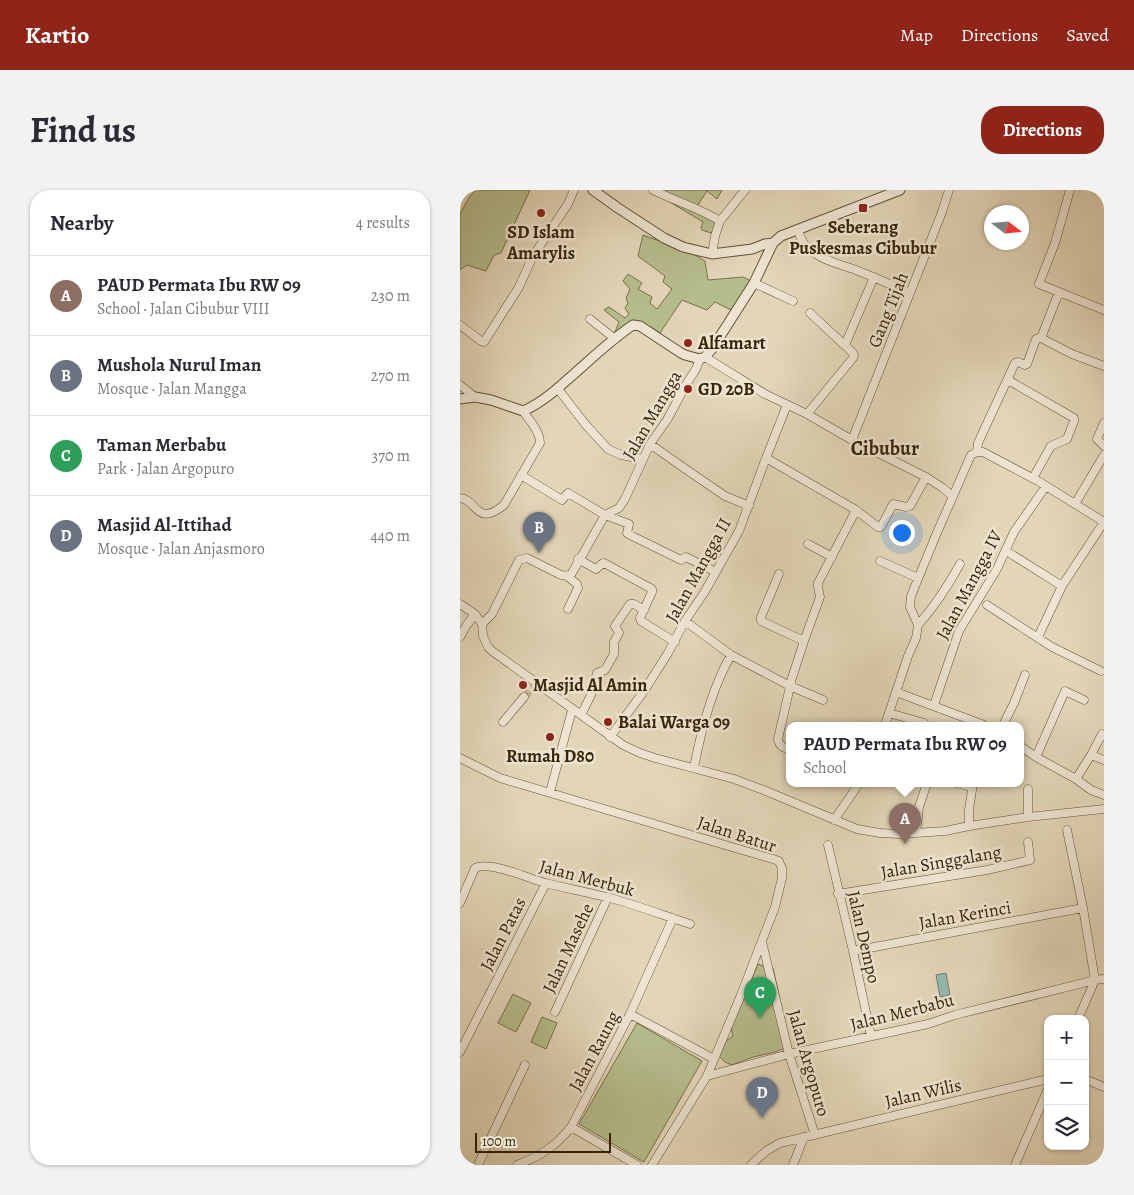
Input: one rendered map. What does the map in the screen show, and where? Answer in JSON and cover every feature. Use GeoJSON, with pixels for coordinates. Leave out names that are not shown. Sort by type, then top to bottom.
{"type":"FeatureCollection","features":[{"type":"Feature","properties":{"kind":"street"},"geometry":{"type":"LineString","coordinates":[[460,324],[484,342],[519,287],[534,256],[568,204],[574,190]]}},
{"type":"Feature","properties":{"kind":"street"},"geometry":{"type":"LineString","coordinates":[[593,190],[672,243],[684,248],[712,254],[752,249],[773,243]]}},
{"type":"Feature","properties":{"kind":"street"},"geometry":{"type":"LineString","coordinates":[[653,190],[705,212],[720,221]]}},
{"type":"Feature","properties":{"kind":"street"},"geometry":{"type":"LineString","coordinates":[[712,254],[720,221],[745,190]]}},
{"type":"Feature","properties":{"kind":"street"},"geometry":{"type":"LineString","coordinates":[[702,358],[712,349],[754,283],[773,243],[781,236],[900,190]]}},
{"type":"Feature","properties":{"kind":"street","name":"Gang Tijah"},"geometry":{"type":"LineString","coordinates":[[852,440],[949,190]]}},
{"type":"Feature","properties":{"kind":"street"},"geometry":{"type":"LineString","coordinates":[[1070,190],[1055,243],[1039,284],[1104,310]]}},
{"type":"Feature","properties":{"kind":"street"},"geometry":{"type":"LineString","coordinates":[[798,229],[805,245],[821,258],[874,277],[910,293]]}},
{"type":"Feature","properties":{"kind":"street"},"geometry":{"type":"LineString","coordinates":[[845,345],[874,277]]}},
{"type":"Feature","properties":{"kind":"street"},"geometry":{"type":"LineString","coordinates":[[754,283],[793,301]]}},
{"type":"Feature","properties":{"kind":"street"},"geometry":{"type":"LineString","coordinates":[[1041,338],[1059,292]]}},
{"type":"Feature","properties":{"kind":"street"},"geometry":{"type":"LineString","coordinates":[[807,414],[854,355],[810,313]]}},
{"type":"Feature","properties":{"kind":"street"},"geometry":{"type":"LineString","coordinates":[[590,319],[615,338]]}},
{"type":"Feature","properties":{"kind":"street"},"geometry":{"type":"LineString","coordinates":[[523,411],[534,407],[558,389],[615,338],[633,325],[640,326],[681,353],[702,358],[852,440],[926,477],[952,496]]}},
{"type":"Feature","properties":{"kind":"street"},"geometry":{"type":"LineString","coordinates":[[977,452],[978,444],[1015,363],[1027,364],[1036,339],[1041,338],[1072,354],[1104,366]]}},
{"type":"Feature","properties":{"kind":"street","name":"Jalan Mangga"},"geometry":{"type":"LineString","coordinates":[[567,576],[572,573],[578,559],[605,515],[615,511],[622,504],[650,444],[667,420],[702,358]]}},
{"type":"Feature","properties":{"kind":"street"},"geometry":{"type":"LineString","coordinates":[[1008,380],[1074,418],[1067,439],[1051,446],[1033,478]]}},
{"type":"Feature","properties":{"kind":"street"},"geometry":{"type":"LineString","coordinates":[[460,385],[475,397]]}},
{"type":"Feature","properties":{"kind":"street"},"geometry":{"type":"LineString","coordinates":[[558,389],[586,425],[608,449],[621,455],[642,459]]}},
{"type":"Feature","properties":{"kind":"street"},"geometry":{"type":"LineString","coordinates":[[460,398],[475,397],[491,400],[523,411],[540,439],[504,505],[497,511],[491,514],[482,513],[466,499],[460,498]]}},
{"type":"Feature","properties":{"kind":"street","name":"Jalan Mangga II"},"geometry":{"type":"LineString","coordinates":[[610,737],[644,691],[668,654],[685,621],[739,531],[787,405]]}},
{"type":"Feature","properties":{"kind":"street"},"geometry":{"type":"LineString","coordinates":[[1104,423],[1096,438],[1104,446]]}},
{"type":"Feature","properties":{"kind":"street"},"geometry":{"type":"LineString","coordinates":[[650,444],[725,496],[749,506]]}},
{"type":"Feature","properties":{"kind":"street"},"geometry":{"type":"LineString","coordinates":[[886,722],[916,638],[918,625],[910,607],[910,602],[918,578],[971,455],[977,452],[983,452],[1033,478],[1104,522],[1062,586],[1038,637]]}},
{"type":"Feature","properties":{"kind":"street"},"geometry":{"type":"LineString","coordinates":[[1075,504],[1104,455]]}},
{"type":"Feature","properties":{"kind":"street"},"geometry":{"type":"LineString","coordinates":[[766,458],[856,510],[881,527],[893,504],[910,506],[926,477]]}},
{"type":"Feature","properties":{"kind":"street"},"geometry":{"type":"LineString","coordinates":[[521,475],[562,500],[568,493],[605,515],[629,524],[628,534],[681,560],[686,557],[716,572]]}},
{"type":"Feature","properties":{"kind":"street","name":"Jalan Mangga IV"},"geometry":{"type":"LineString","coordinates":[[934,705],[959,631],[997,569],[1014,532],[1046,486]]}},
{"type":"Feature","properties":{"kind":"street"},"geometry":{"type":"LineString","coordinates":[[786,748],[782,746],[778,739],[790,686],[820,597],[818,584],[856,510]]}},
{"type":"Feature","properties":{"kind":"street"},"geometry":{"type":"LineString","coordinates":[[808,544],[832,557]]}},
{"type":"Feature","properties":{"kind":"street"},"geometry":{"type":"LineString","coordinates":[[1011,554],[1062,586]]}},
{"type":"Feature","properties":{"kind":"street"},"geometry":{"type":"LineString","coordinates":[[482,624],[492,614],[519,560],[527,558],[557,574],[567,576],[577,584],[578,588],[568,609]]}},
{"type":"Feature","properties":{"kind":"street"},"geometry":{"type":"LineString","coordinates":[[578,559],[596,569],[604,563],[652,589],[640,618],[641,621],[674,642]]}},
{"type":"Feature","properties":{"kind":"street"},"geometry":{"type":"LineString","coordinates":[[880,561],[918,578]]}},
{"type":"Feature","properties":{"kind":"street"},"geometry":{"type":"LineString","coordinates":[[918,625],[946,590],[960,564]]}},
{"type":"Feature","properties":{"kind":"street"},"geometry":{"type":"LineString","coordinates":[[779,574],[761,620],[804,641]]}},
{"type":"Feature","properties":{"kind":"street"},"geometry":{"type":"LineString","coordinates":[[460,604],[475,614],[482,624],[483,636],[492,651],[535,685],[623,745],[640,753],[734,779],[805,806],[857,829],[900,834],[945,831],[970,826],[1104,809]]}},
{"type":"Feature","properties":{"kind":"street"},"geometry":{"type":"LineString","coordinates":[[580,715],[591,695],[597,673],[605,670],[614,654],[614,642],[619,633],[615,626],[630,604],[634,604],[644,610]]}},
{"type":"Feature","properties":{"kind":"street"},"geometry":{"type":"LineString","coordinates":[[987,605],[1052,647],[1101,671]]}},
{"type":"Feature","properties":{"kind":"street"},"geometry":{"type":"LineString","coordinates":[[460,637],[475,614]]}},
{"type":"Feature","properties":{"kind":"street"},"geometry":{"type":"LineString","coordinates":[[685,621],[731,655],[790,686],[823,700]]}},
{"type":"Feature","properties":{"kind":"street"},"geometry":{"type":"LineString","coordinates":[[694,768],[712,698],[722,671],[731,655]]}},
{"type":"Feature","properties":{"kind":"street"},"geometry":{"type":"LineString","coordinates":[[1004,722],[1025,675]]}},
{"type":"Feature","properties":{"kind":"street"},"geometry":{"type":"LineString","coordinates":[[1036,758],[1065,691],[1084,700]]}},
{"type":"Feature","properties":{"kind":"street"},"geometry":{"type":"LineString","coordinates":[[896,692],[976,722]]}},
{"type":"Feature","properties":{"kind":"street"},"geometry":{"type":"LineString","coordinates":[[503,722],[524,697]]}},
{"type":"Feature","properties":{"kind":"street"},"geometry":{"type":"LineString","coordinates":[[550,792],[572,710]]}},
{"type":"Feature","properties":{"kind":"street"},"geometry":{"type":"LineString","coordinates":[[889,713],[920,722]]}},
{"type":"Feature","properties":{"kind":"street"},"geometry":{"type":"LineString","coordinates":[[1076,779],[1103,735]]}},
{"type":"Feature","properties":{"kind":"street"},"geometry":{"type":"LineString","coordinates":[[1024,749],[1036,758],[1076,779],[1091,790],[1104,795]]}},
{"type":"Feature","properties":{"kind":"street"},"geometry":{"type":"LineString","coordinates":[[1091,755],[1104,760]]}},
{"type":"Feature","properties":{"kind":"street","name":"Jalan Batur"},"geometry":{"type":"LineString","coordinates":[[460,758],[500,778],[779,861],[782,868],[782,878],[775,907],[728,1028],[707,1076],[652,1165]]}},
{"type":"Feature","properties":{"kind":"street"},"geometry":{"type":"LineString","coordinates":[[834,820],[856,787]]}},
{"type":"Feature","properties":{"kind":"street"},"geometry":{"type":"LineString","coordinates":[[916,833],[919,807],[926,787]]}},
{"type":"Feature","properties":{"kind":"street"},"geometry":{"type":"LineString","coordinates":[[970,826],[969,810],[973,787]]}},
{"type":"Feature","properties":{"kind":"street"},"geometry":{"type":"LineString","coordinates":[[1028,790],[1028,818]]}},
{"type":"Feature","properties":{"kind":"street"},"geometry":{"type":"LineString","coordinates":[[1067,830],[1095,980],[1080,1015]]}},
{"type":"Feature","properties":{"kind":"street","name":"Jalan Singgalang"},"geometry":{"type":"LineString","coordinates":[[838,894],[987,870],[1030,860],[1028,842]]}},
{"type":"Feature","properties":{"kind":"street","name":"Jalan Dempo"},"geometry":{"type":"LineString","coordinates":[[828,845],[871,1036]]}},
{"type":"Feature","properties":{"kind":"street","name":"Jalan Merbuk"},"geometry":{"type":"LineString","coordinates":[[460,903],[475,868],[482,865],[495,867],[546,883],[608,897],[690,924]]}},
{"type":"Feature","properties":{"kind":"street","name":"Jalan Patas"},"geometry":{"type":"LineString","coordinates":[[460,1052],[546,883]]}},
{"type":"Feature","properties":{"kind":"street","name":"Jalan Masehe"},"geometry":{"type":"LineString","coordinates":[[555,1012],[608,897]]}},
{"type":"Feature","properties":{"kind":"street","name":"Jalan Kerinci"},"geometry":{"type":"LineString","coordinates":[[853,951],[1083,908]]}},
{"type":"Feature","properties":{"kind":"street","name":"Jalan Raung"},"geometry":{"type":"LineString","coordinates":[[517,1165],[550,1149],[571,1128],[630,1014],[673,918]]}},
{"type":"Feature","properties":{"kind":"street","name":"Jalan Argopuro"},"geometry":{"type":"LineString","coordinates":[[762,940],[788,1054],[815,1135]]}},
{"type":"Feature","properties":{"kind":"street","name":"Jalan Merbabu"},"geometry":{"type":"LineString","coordinates":[[707,1076],[788,1054],[928,1024],[955,1015],[1104,979]]}},
{"type":"Feature","properties":{"kind":"street"},"geometry":{"type":"LineString","coordinates":[[630,1014],[714,1059]]}},
{"type":"Feature","properties":{"kind":"street"},"geometry":{"type":"LineString","coordinates":[[478,1165],[525,1065]]}},
{"type":"Feature","properties":{"kind":"street","name":"Jalan Wilis"},"geometry":{"type":"LineString","coordinates":[[751,1165],[780,1143],[1044,1080]]}},
{"type":"Feature","properties":{"kind":"street"},"geometry":{"type":"LineString","coordinates":[[1089,1081],[1104,1087]]}},
{"type":"Feature","properties":{"kind":"street"},"geometry":{"type":"LineString","coordinates":[[1015,1165],[1044,1098]]}},
{"type":"Feature","properties":{"kind":"street"},"geometry":{"type":"LineString","coordinates":[[571,1128],[636,1165]]}},
{"type":"Feature","properties":{"kind":"street","name":"Jalan Argopuro"},"geometry":{"type":"LineString","coordinates":[[793,1165],[804,1137]]}},
{"type":"Feature","properties":{"kind":"green space"},"geometry":{"type":"Polygon","coordinates":[[[476,190],[530,190],[501,253],[494,255],[486,271],[467,265],[460,270],[460,214],[470,196],[476,190]]]}},
{"type":"Feature","properties":{"kind":"green space"},"geometry":{"type":"Polygon","coordinates":[[[664,190],[722,190],[717,199],[707,191],[698,205],[717,222],[714,234],[702,230],[703,222],[660,196],[664,190]]]}},
{"type":"Feature","properties":{"kind":"green space"},"geometry":{"type":"Polygon","coordinates":[[[643,235],[690,252],[705,261],[708,280],[743,277],[753,282],[735,312],[715,302],[707,310],[682,300],[660,333],[651,327],[641,324],[618,336],[615,332],[619,322],[604,310],[609,307],[625,318],[629,314],[625,308],[628,303],[626,298],[630,289],[623,281],[628,274],[642,283],[638,289],[652,297],[650,303],[657,309],[672,289],[663,282],[665,276],[638,256],[643,235]]]}},
{"type":"Feature","properties":{"kind":"green space"},"geometry":{"type":"Polygon","coordinates":[[[758,964],[770,969],[773,968],[790,1046],[732,1065],[725,1062],[719,1056],[726,1041],[733,1036],[731,1028],[758,964]]]}},
{"type":"Feature","properties":{"kind":"green space"},"geometry":{"type":"Polygon","coordinates":[[[513,994],[531,1003],[516,1032],[498,1023],[513,994]]]}},
{"type":"Feature","properties":{"kind":"green space"},"geometry":{"type":"Polygon","coordinates":[[[542,1017],[557,1023],[546,1049],[531,1042],[542,1017]]]}},
{"type":"Feature","properties":{"kind":"green space"},"geometry":{"type":"Polygon","coordinates":[[[637,1023],[702,1061],[644,1162],[579,1124],[637,1023]]]}},
{"type":"Feature","properties":{"kind":"water"},"geometry":{"type":"Polygon","coordinates":[[[946,973],[950,995],[940,997],[936,975],[946,973]]]}},
{"type":"Feature","properties":{"kind":"tunnel"},"geometry":{"type":"LineString","coordinates":[[524,697],[533,687]]}},
{"type":"Feature","properties":{"kind":"place","name":"Seberang Puskesmas Cibubur"},"geometry":{"type":"Point","coordinates":[863,208]}},
{"type":"Feature","properties":{"kind":"place","name":"SD Islam Amarylis"},"geometry":{"type":"Point","coordinates":[541,213]}},
{"type":"Feature","properties":{"kind":"place","name":"Alfamart"},"geometry":{"type":"Point","coordinates":[688,343]}},
{"type":"Feature","properties":{"kind":"place","name":"GD 20B"},"geometry":{"type":"Point","coordinates":[688,389]}},
{"type":"Feature","properties":{"kind":"place","name":"Mushola Nurul Iman"},"geometry":{"type":"Point","coordinates":[539,553]}},
{"type":"Feature","properties":{"kind":"place","name":"Masjid Al Amin"},"geometry":{"type":"Point","coordinates":[523,685]}},
{"type":"Feature","properties":{"kind":"place","name":"Balai Warga 09"},"geometry":{"type":"Point","coordinates":[608,722]}},
{"type":"Feature","properties":{"kind":"place","name":"Rumah D80"},"geometry":{"type":"Point","coordinates":[550,737]}},
{"type":"Feature","properties":{"kind":"place","name":"PAUD Permata Ibu RW 09"},"geometry":{"type":"Point","coordinates":[905,844]}},
{"type":"Feature","properties":{"kind":"place","name":"Taman Merbabu"},"geometry":{"type":"Point","coordinates":[760,1018]}},
{"type":"Feature","properties":{"kind":"place","name":"Masjid Al-Ittihad"},"geometry":{"type":"Point","coordinates":[762,1118]}},
{"type":"Feature","properties":{"kind":"district","name":"Cibubur"},"geometry":{"type":"Point","coordinates":[885,448]}}]}
